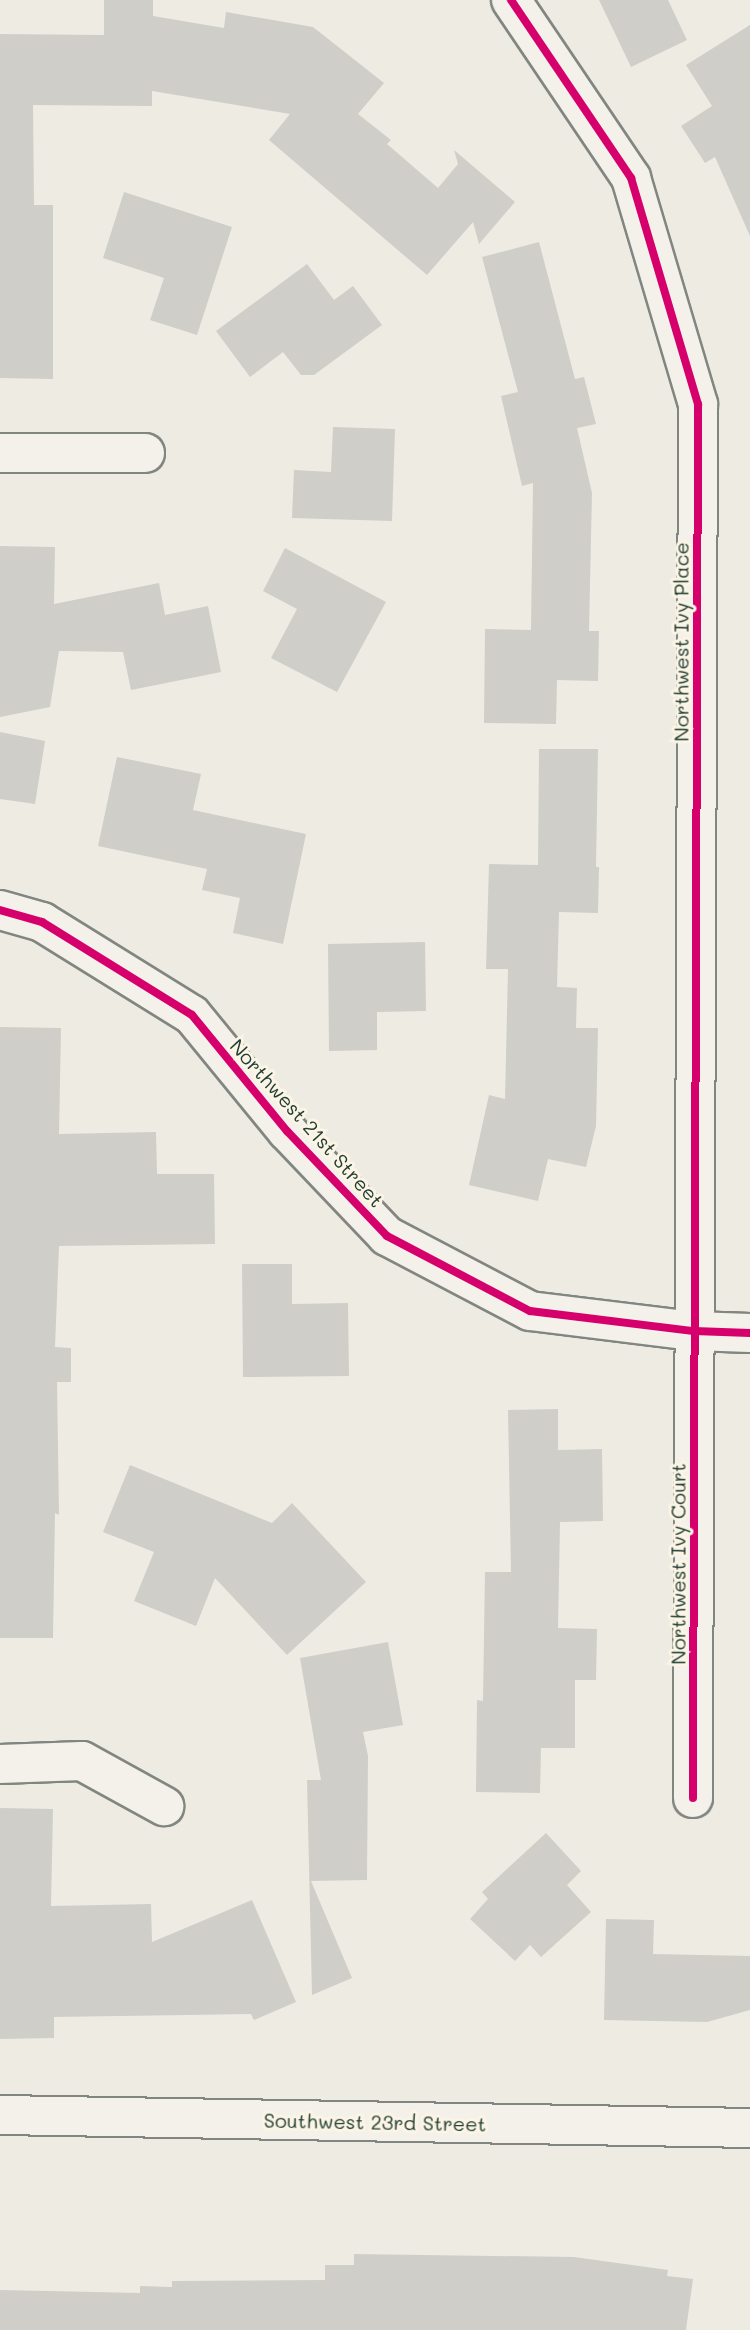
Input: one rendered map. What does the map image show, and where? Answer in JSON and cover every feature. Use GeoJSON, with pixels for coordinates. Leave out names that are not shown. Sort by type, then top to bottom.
{"type":"FeatureCollection","features":[{"type":"Feature","properties":{"kind":"street","name":"Northwest Ivy Place"},"geometry":{"type":"LineString","coordinates":[[511,0],[631,178],[698,404],[694,1331]]}},
{"type":"Feature","properties":{"kind":"street"},"geometry":{"type":"LineString","coordinates":[[0,453],[145,453]]}},
{"type":"Feature","properties":{"kind":"street","name":"Northwest 21st Street"},"geometry":{"type":"LineString","coordinates":[[0,910],[42,922],[192,1015],[287,1131],[387,1236],[530,1311],[694,1331],[750,1333]]}},
{"type":"Feature","properties":{"kind":"street","name":"Northwest Ivy Court"},"geometry":{"type":"LineString","coordinates":[[693,1798],[694,1331]]}},
{"type":"Feature","properties":{"kind":"street"},"geometry":{"type":"LineString","coordinates":[[0,1764],[82,1761],[164,1806]]}},
{"type":"Feature","properties":{"kind":"street","name":"Southwest 23rd Street"},"geometry":{"type":"LineString","coordinates":[[0,2115],[750,2128]]}},
{"type":"Feature","properties":{"kind":"building"},"geometry":{"type":"Polygon","coordinates":[[[104,0],[153,0],[153,16],[224,28],[226,12],[313,27],[384,83],[358,114],[391,140],[387,144],[438,188],[458,164],[454,150],[515,202],[479,244],[473,222],[427,275],[269,140],[290,114],[152,91],[152,106],[33,105],[34,205],[53,205],[53,379],[0,378],[0,34],[104,35],[104,0]]]}},
{"type":"Feature","properties":{"kind":"building"},"geometry":{"type":"Polygon","coordinates":[[[599,0],[668,0],[687,40],[631,67],[599,0]]]}},
{"type":"Feature","properties":{"kind":"building"},"geometry":{"type":"Polygon","coordinates":[[[750,25],[750,236],[715,157],[705,163],[681,126],[712,106],[686,65],[750,25]]]}},
{"type":"Feature","properties":{"kind":"building"},"geometry":{"type":"Polygon","coordinates":[[[124,192],[232,227],[197,335],[150,320],[164,278],[103,258],[124,192]]]}},
{"type":"Feature","properties":{"kind":"building"},"geometry":{"type":"Polygon","coordinates":[[[539,242],[575,379],[584,377],[596,424],[577,428],[592,493],[589,631],[599,631],[598,681],[557,680],[556,724],[484,723],[485,629],[531,630],[533,483],[522,486],[501,396],[518,392],[482,257],[539,242]]]}},
{"type":"Feature","properties":{"kind":"building"},"geometry":{"type":"Polygon","coordinates":[[[307,264],[334,300],[353,286],[382,325],[314,375],[301,375],[283,352],[250,377],[216,331],[307,264]]]}},
{"type":"Feature","properties":{"kind":"building"},"geometry":{"type":"Polygon","coordinates":[[[333,427],[395,429],[392,521],[292,518],[294,470],[331,472],[333,427]]]}},
{"type":"Feature","properties":{"kind":"building"},"geometry":{"type":"Polygon","coordinates":[[[0,546],[55,547],[54,604],[159,583],[165,615],[208,606],[221,672],[131,690],[123,652],[59,651],[50,707],[0,717],[0,546]]]}},
{"type":"Feature","properties":{"kind":"building"},"geometry":{"type":"Polygon","coordinates":[[[285,548],[386,602],[337,692],[271,658],[297,609],[263,591],[285,548]]]}},
{"type":"Feature","properties":{"kind":"building"},"geometry":{"type":"Polygon","coordinates":[[[0,732],[45,741],[35,804],[0,799],[0,732]]]}},
{"type":"Feature","properties":{"kind":"building"},"geometry":{"type":"Polygon","coordinates":[[[539,749],[598,749],[596,867],[599,867],[598,913],[559,912],[557,987],[577,988],[576,1028],[598,1028],[596,1126],[586,1167],[548,1159],[538,1201],[469,1185],[489,1095],[505,1099],[508,969],[486,969],[489,864],[538,865],[539,749]]]}},
{"type":"Feature","properties":{"kind":"building"},"geometry":{"type":"Polygon","coordinates":[[[117,757],[201,774],[193,810],[306,834],[283,944],[233,933],[240,898],[202,890],[207,869],[98,846],[117,757]]]}},
{"type":"Feature","properties":{"kind":"building"},"geometry":{"type":"Polygon","coordinates":[[[425,942],[426,1011],[377,1012],[377,1050],[329,1051],[328,944],[425,942]]]}},
{"type":"Feature","properties":{"kind":"building"},"geometry":{"type":"Polygon","coordinates":[[[0,1027],[61,1028],[59,1134],[156,1132],[157,1174],[214,1174],[215,1244],[59,1246],[55,1347],[71,1348],[71,1382],[57,1382],[59,1515],[55,1513],[53,1638],[0,1638],[0,1027]]]}},
{"type":"Feature","properties":{"kind":"building"},"geometry":{"type":"Polygon","coordinates":[[[242,1264],[292,1264],[292,1304],[348,1303],[349,1376],[243,1377],[242,1264]]]}},
{"type":"Feature","properties":{"kind":"building"},"geometry":{"type":"Polygon","coordinates":[[[558,1409],[558,1450],[602,1449],[603,1521],[560,1522],[558,1628],[597,1629],[596,1680],[575,1680],[575,1748],[541,1748],[540,1793],[476,1792],[477,1700],[483,1701],[485,1572],[511,1572],[508,1410],[558,1409]]]}},
{"type":"Feature","properties":{"kind":"building"},"geometry":{"type":"Polygon","coordinates":[[[130,1465],[272,1523],[292,1503],[366,1582],[287,1655],[215,1578],[196,1626],[134,1601],[154,1552],[103,1532],[130,1465]]]}},
{"type":"Feature","properties":{"kind":"building"},"geometry":{"type":"Polygon","coordinates":[[[388,1642],[403,1725],[363,1732],[368,1756],[367,1880],[311,1881],[352,1978],[312,1995],[307,1780],[321,1780],[300,1658],[388,1642]]]}},
{"type":"Feature","properties":{"kind":"building"},"geometry":{"type":"Polygon","coordinates":[[[0,1808],[53,1809],[51,1906],[151,1904],[152,1942],[252,1900],[296,2002],[254,2020],[251,2014],[54,2017],[54,2038],[0,2039],[0,1808]]]}},
{"type":"Feature","properties":{"kind":"building"},"geometry":{"type":"Polygon","coordinates":[[[546,1833],[581,1871],[567,1885],[591,1912],[541,1957],[530,1945],[515,1961],[470,1919],[488,1899],[482,1892],[546,1833]]]}},
{"type":"Feature","properties":{"kind":"building"},"geometry":{"type":"Polygon","coordinates":[[[606,1919],[654,1920],[653,1954],[750,1956],[750,2010],[707,2022],[604,2020],[606,1919]]]}},
{"type":"Feature","properties":{"kind":"building"},"geometry":{"type":"Polygon","coordinates":[[[354,2254],[574,2257],[668,2270],[667,2276],[693,2279],[686,2330],[0,2330],[0,2290],[140,2293],[140,2286],[172,2287],[172,2281],[325,2280],[325,2265],[354,2265],[354,2254]]]}},
{"type":"Feature","properties":{"kind":"cycle path"},"geometry":{"type":"LineString","coordinates":[[511,0],[631,178],[698,404],[693,1798]]}},
{"type":"Feature","properties":{"kind":"cycle path"},"geometry":{"type":"LineString","coordinates":[[0,910],[42,922],[192,1015],[287,1131],[387,1236],[530,1311],[694,1331],[750,1333]]}}]}
